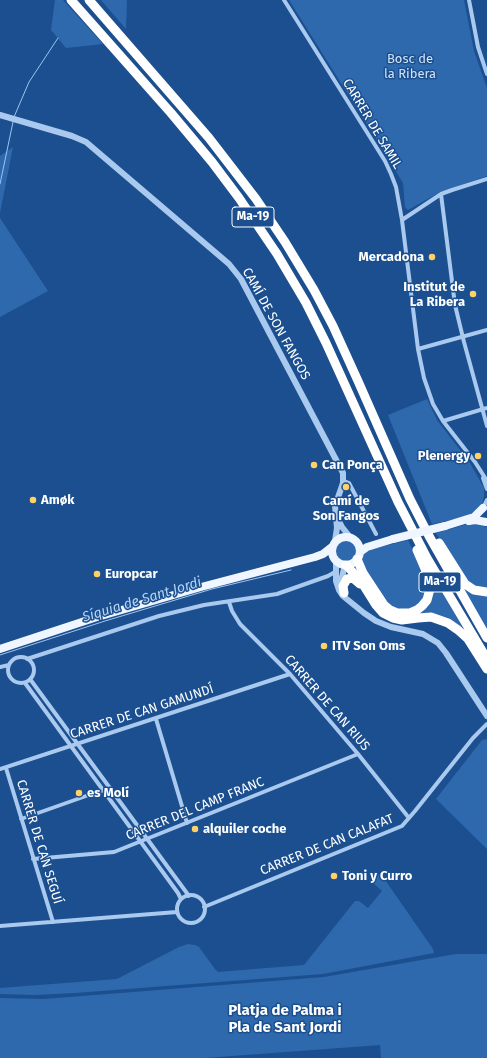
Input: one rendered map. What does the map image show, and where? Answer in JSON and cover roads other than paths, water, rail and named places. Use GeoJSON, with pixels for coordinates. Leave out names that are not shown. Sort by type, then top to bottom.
{"type":"FeatureCollection","features":[{"type":"Feature","properties":{"kind":"highway","name":"Ma-19"},"geometry":{"type":"LineString","coordinates":[[71,0],[185,129],[225,180],[265,235],[297,288],[326,343],[398,502],[438,577],[487,659]]}},
{"type":"Feature","properties":{"kind":"highway","name":"Ma-19"},"geometry":{"type":"LineString","coordinates":[[89,0],[209,138],[256,199],[282,237],[314,290],[333,326],[410,498],[436,550],[487,638]]}},
{"type":"Feature","properties":{"kind":"highway"},"geometry":{"type":"LineString","coordinates":[[410,498],[418,507],[432,533],[465,584],[474,590],[487,592]]}},
{"type":"Feature","properties":{"kind":"highway"},"geometry":{"type":"LineString","coordinates":[[359,556],[363,572],[380,599],[390,610],[401,614],[410,613],[417,610],[424,604],[430,590],[428,578],[400,513],[398,502]]}},
{"type":"Feature","properties":{"kind":"highway"},"geometry":{"type":"LineString","coordinates":[[345,565],[357,576],[380,610],[392,618],[402,620],[431,617],[444,620],[468,639],[487,669]]}},
{"type":"Feature","properties":{"kind":"highway"},"geometry":{"type":"LineString","coordinates":[[344,593],[344,584],[347,579],[350,578],[357,580],[363,589],[369,593]]}},
{"type":"Feature","properties":{"kind":"main road"},"geometry":{"type":"LineString","coordinates":[[461,522],[474,517],[486,504]]}},
{"type":"Feature","properties":{"kind":"main road"},"geometry":{"type":"LineString","coordinates":[[486,504],[483,515],[487,522]]}},
{"type":"Feature","properties":{"kind":"main road"},"geometry":{"type":"LineString","coordinates":[[291,564],[323,559],[335,561],[345,565],[352,564],[367,547],[381,542],[461,522],[475,520],[487,522]]}},
{"type":"Feature","properties":{"kind":"main road"},"geometry":{"type":"LineString","coordinates":[[0,649],[94,618],[201,586],[291,564],[320,555],[343,537],[367,543],[381,542]]}},
{"type":"Feature","properties":{"kind":"main road"},"geometry":{"type":"LineString","coordinates":[[353,539],[360,547],[359,556]]}},
{"type":"Feature","properties":{"kind":"main road"},"geometry":{"type":"LineString","coordinates":[[333,544],[332,554],[335,561]]}},
{"type":"Feature","properties":{"kind":"street","name":"CARRER DE SAMIL"},"geometry":{"type":"LineString","coordinates":[[284,0],[385,161],[396,187],[402,220],[418,349],[424,378],[433,404],[443,421],[487,481]]}},
{"type":"Feature","properties":{"kind":"street"},"geometry":{"type":"LineString","coordinates":[[469,0],[478,47],[487,74]]}},
{"type":"Feature","properties":{"kind":"street","name":"CAMÍ DE SON FANGOS"},"geometry":{"type":"LineString","coordinates":[[0,115],[72,136],[86,142],[229,264],[241,279],[341,468],[344,475],[344,481],[349,483],[376,534]]}},
{"type":"Feature","properties":{"kind":"street"},"geometry":{"type":"LineString","coordinates":[[402,220],[441,194],[487,179]]}},
{"type":"Feature","properties":{"kind":"street"},"geometry":{"type":"LineString","coordinates":[[441,194],[455,305],[462,337],[487,426]]}},
{"type":"Feature","properties":{"kind":"street"},"geometry":{"type":"LineString","coordinates":[[418,349],[487,330]]}},
{"type":"Feature","properties":{"kind":"street"},"geometry":{"type":"LineString","coordinates":[[443,421],[487,408]]}},
{"type":"Feature","properties":{"kind":"street","name":"CARRER DE SAMIL"},"geometry":{"type":"LineString","coordinates":[[480,470],[487,489]]}},
{"type":"Feature","properties":{"kind":"street"},"geometry":{"type":"LineString","coordinates":[[333,544],[337,528],[335,504],[344,481]]}},
{"type":"Feature","properties":{"kind":"street"},"geometry":{"type":"LineString","coordinates":[[335,513],[342,527],[353,539]]}},
{"type":"Feature","properties":{"kind":"street"},"geometry":{"type":"LineString","coordinates":[[335,561],[336,584],[341,593],[356,607],[370,617],[384,624],[418,632],[438,643],[487,716]]}},
{"type":"Feature","properties":{"kind":"street"},"geometry":{"type":"LineString","coordinates":[[345,565],[341,581],[342,588],[344,593],[356,607]]}},
{"type":"Feature","properties":{"kind":"street"},"geometry":{"type":"LineString","coordinates":[[27,659],[159,616],[185,609],[277,594],[335,572]]}},
{"type":"Feature","properties":{"kind":"street","name":"CARRER DE CAN RIUS"},"geometry":{"type":"LineString","coordinates":[[229,602],[232,611],[240,624],[290,674],[358,754],[409,818]]}},
{"type":"Feature","properties":{"kind":"street"},"geometry":{"type":"LineString","coordinates":[[0,667],[9,664],[11,661],[19,657],[27,659],[34,668],[34,672],[30,680],[26,683],[17,683],[13,681],[8,673],[9,664]]}},
{"type":"Feature","properties":{"kind":"street","name":"CARRER DE CAN GAMUNDÍ"},"geometry":{"type":"LineString","coordinates":[[0,769],[290,674]]}},
{"type":"Feature","properties":{"kind":"street"},"geometry":{"type":"LineString","coordinates":[[30,680],[78,743],[189,896]]}},
{"type":"Feature","properties":{"kind":"street"},"geometry":{"type":"LineString","coordinates":[[26,683],[140,842],[178,892],[181,899]]}},
{"type":"Feature","properties":{"kind":"street"},"geometry":{"type":"LineString","coordinates":[[156,719],[187,823]]}},
{"type":"Feature","properties":{"kind":"street","name":"CARRER DE CAN CALAFAT"},"geometry":{"type":"LineString","coordinates":[[204,907],[402,826],[473,738],[487,724]]}},
{"type":"Feature","properties":{"kind":"street","name":"CARRER DEL CAMP FRANC"},"geometry":{"type":"LineString","coordinates":[[34,858],[114,852],[358,754]]}},
{"type":"Feature","properties":{"kind":"street","name":"CARRER DE CAN SEGUÍ"},"geometry":{"type":"LineString","coordinates":[[6,768],[53,922]]}},
{"type":"Feature","properties":{"kind":"street"},"geometry":{"type":"LineString","coordinates":[[21,819],[103,790]]}},
{"type":"Feature","properties":{"kind":"street"},"geometry":{"type":"LineString","coordinates":[[189,896],[193,896],[200,900],[204,907],[202,916],[196,922],[186,922],[182,920],[177,912],[178,903],[181,899],[189,896]]}},
{"type":"Feature","properties":{"kind":"street"},"geometry":{"type":"LineString","coordinates":[[0,926],[177,912]]}},
{"type":"Feature","properties":{"kind":"waterway"},"geometry":{"type":"LineString","coordinates":[[14,117],[29,82],[58,38]]}},
{"type":"Feature","properties":{"kind":"waterway"},"geometry":{"type":"LineString","coordinates":[[0,184],[13,122]]}},
{"type":"Feature","properties":{"kind":"waterway","name":"Síquia de Sant Jordi"},"geometry":{"type":"LineString","coordinates":[[0,655],[105,621],[212,589],[291,570]]}},
{"type":"Feature","properties":{"kind":"place","name":"Mercadona"},"geometry":{"type":"Point","coordinates":[432,257]}},
{"type":"Feature","properties":{"kind":"place","name":"Institut de La Ribera"},"geometry":{"type":"Point","coordinates":[473,294]}},
{"type":"Feature","properties":{"kind":"place","name":"Plenergy"},"geometry":{"type":"Point","coordinates":[478,456]}},
{"type":"Feature","properties":{"kind":"place","name":"Can Ponça"},"geometry":{"type":"Point","coordinates":[314,465]}},
{"type":"Feature","properties":{"kind":"place","name":"Camí de Son Fangos"},"geometry":{"type":"Point","coordinates":[346,487]}},
{"type":"Feature","properties":{"kind":"place","name":"Amøk"},"geometry":{"type":"Point","coordinates":[33,500]}},
{"type":"Feature","properties":{"kind":"place","name":"Europcar"},"geometry":{"type":"Point","coordinates":[97,574]}},
{"type":"Feature","properties":{"kind":"place","name":"ITV Son Oms"},"geometry":{"type":"Point","coordinates":[324,646]}},
{"type":"Feature","properties":{"kind":"place","name":"es Molí"},"geometry":{"type":"Point","coordinates":[79,793]}},
{"type":"Feature","properties":{"kind":"place","name":"alquiler coche"},"geometry":{"type":"Point","coordinates":[195,829]}},
{"type":"Feature","properties":{"kind":"place","name":"Toni y Curro"},"geometry":{"type":"Point","coordinates":[334,876]}},
{"type":"Feature","properties":{"kind":"district","name":"Platja de Palma i Pla de Sant Jordi"},"geometry":{"type":"Point","coordinates":[285,1020]}},
{"type":"Feature","properties":{"kind":"park label","name":"Bosc de la Ribera"},"geometry":{"type":"Point","coordinates":[410,66]}}]}
